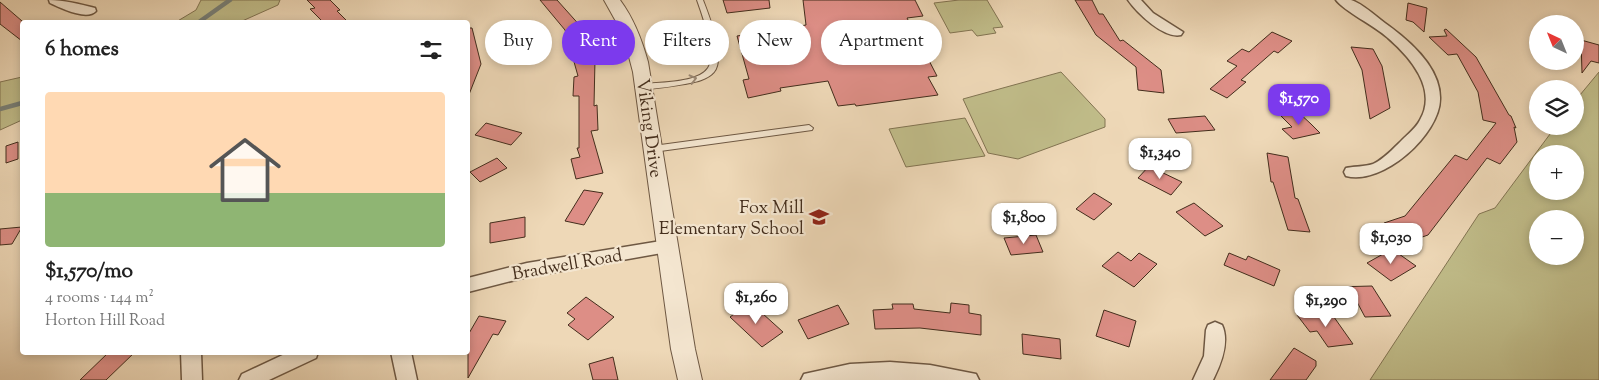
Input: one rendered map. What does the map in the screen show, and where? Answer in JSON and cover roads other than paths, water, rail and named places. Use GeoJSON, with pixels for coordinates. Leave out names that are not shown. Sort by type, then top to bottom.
{"type":"FeatureCollection","features":[{"type":"Feature","properties":{"kind":"street"},"geometry":{"type":"LineString","coordinates":[[55,0],[71,8],[90,11]]}},
{"type":"Feature","properties":{"kind":"street","name":"Viking Drive"},"geometry":{"type":"LineString","coordinates":[[612,0],[628,26],[638,52],[683,349],[690,380]]}},
{"type":"Feature","properties":{"kind":"street"},"geometry":{"type":"LineString","coordinates":[[1134,0],[1148,16],[1176,32]]}},
{"type":"Feature","properties":{"kind":"street"},"geometry":{"type":"LineString","coordinates":[[1343,0],[1378,23],[1407,48],[1426,75],[1431,89],[1432,103],[1429,117],[1421,130],[1386,165],[1374,170],[1352,172]]}},
{"type":"Feature","properties":{"kind":"street","name":"Bradwell Road"},"geometry":{"type":"LineString","coordinates":[[470,284],[527,270],[667,246]]}},
{"type":"Feature","properties":{"kind":"street"},"geometry":{"type":"LineString","coordinates":[[1203,380],[1212,365],[1216,349],[1215,330]]}},
{"type":"Feature","properties":{"kind":"street"},"geometry":{"type":"LineString","coordinates":[[191,355],[192,380]]}},
{"type":"Feature","properties":{"kind":"street"},"geometry":{"type":"LineString","coordinates":[[249,380],[302,355]]}},
{"type":"Feature","properties":{"kind":"street"},"geometry":{"type":"LineString","coordinates":[[402,355],[408,380]]}},
{"type":"Feature","properties":{"kind":"street"},"geometry":{"type":"LineString","coordinates":[[811,380],[850,373],[885,370],[918,371],[969,380]]}},
{"type":"Feature","properties":{"kind":"lane"},"geometry":{"type":"LineString","coordinates":[[644,86],[697,78],[710,72],[715,62],[715,54],[700,0]]}},
{"type":"Feature","properties":{"kind":"lane"},"geometry":{"type":"LineString","coordinates":[[653,149],[809,128]]}},
{"type":"Feature","properties":{"kind":"waterway"},"geometry":{"type":"LineString","coordinates":[[202,20],[230,0]]}},
{"type":"Feature","properties":{"kind":"waterway"},"geometry":{"type":"LineString","coordinates":[[0,109],[20,104]]}},
{"type":"Feature","properties":{"kind":"place","name":"Fox Mill Elementary School"},"geometry":{"type":"Point","coordinates":[819,217]}}]}
